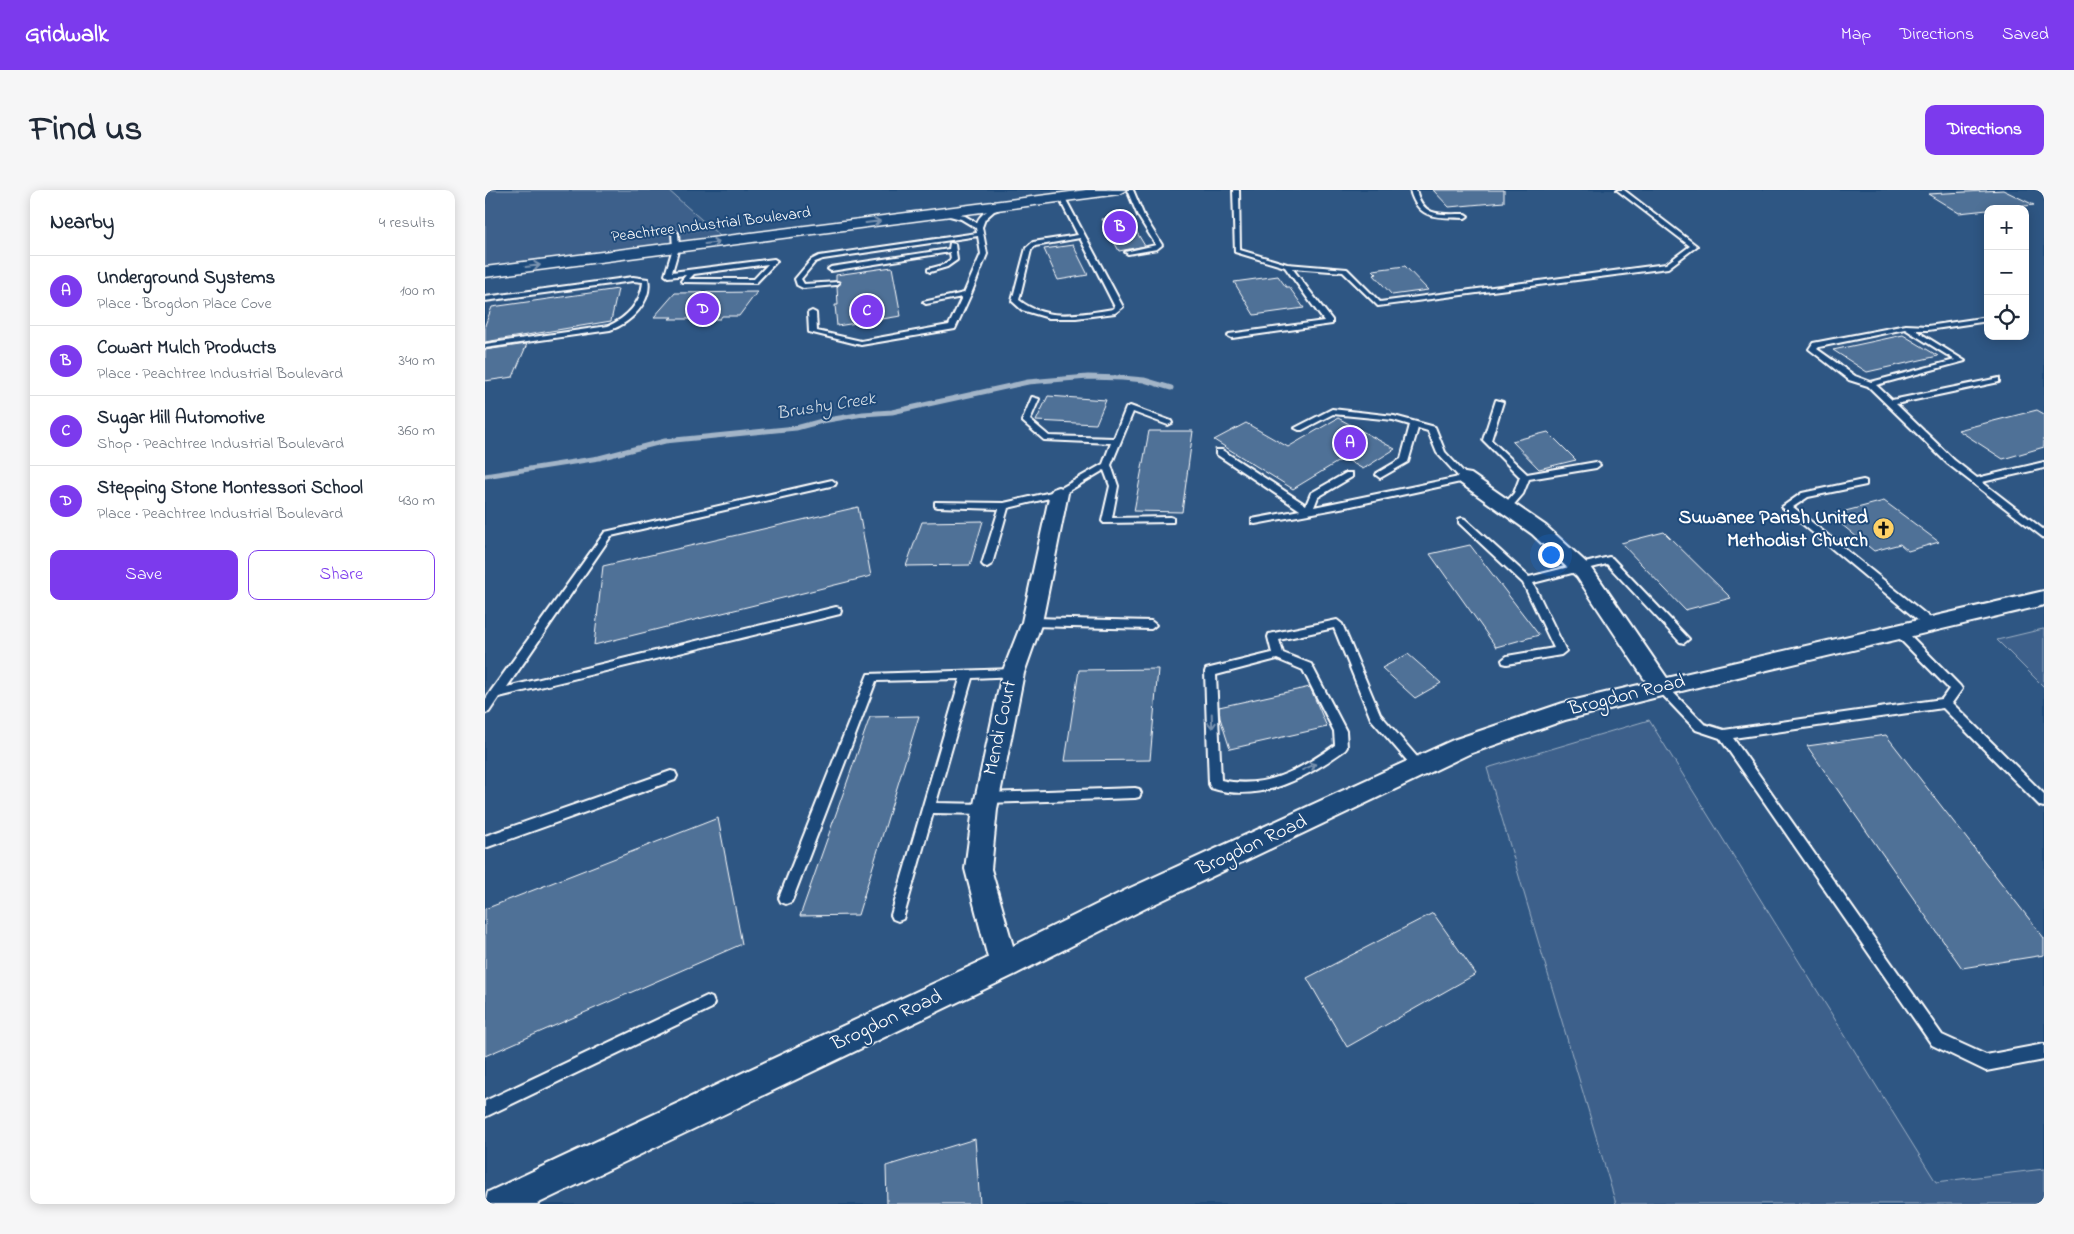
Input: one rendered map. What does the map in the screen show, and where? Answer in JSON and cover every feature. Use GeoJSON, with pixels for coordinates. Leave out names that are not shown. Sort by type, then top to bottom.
{"type":"FeatureCollection","features":[{"type":"Feature","properties":{"kind":"highway","name":"Peachtree Industrial Boulevard"},"geometry":{"type":"LineString","coordinates":[[485,272],[675,240],[1019,190]]}},
{"type":"Feature","properties":{"kind":"highway","name":"Peachtree Industrial Boulevard"},"geometry":{"type":"LineString","coordinates":[[542,250],[675,240],[933,214],[1119,190]]}},
{"type":"Feature","properties":{"kind":"street"},"geometry":{"type":"LineString","coordinates":[[1465,478],[1539,530],[1584,572],[1663,688]]}},
{"type":"Feature","properties":{"kind":"street","name":"Mendi Court"},"geometry":{"type":"LineString","coordinates":[[1004,965],[979,870],[985,803],[1013,673],[1032,622],[1059,493]]}},
{"type":"Feature","properties":{"kind":"street","name":"Brogdon Road"},"geometry":{"type":"LineString","coordinates":[[500,1204],[1004,965],[1138,898],[1420,768],[1461,747],[1563,712],[2044,598]]}},
{"type":"Feature","properties":{"kind":"lane"},"geometry":{"type":"LineString","coordinates":[[1128,252],[1155,248],[1159,245],[1141,216],[1130,190]]}},
{"type":"Feature","properties":{"kind":"lane"},"geometry":{"type":"LineString","coordinates":[[1236,190],[1237,251],[1287,266],[1345,270],[1378,304],[1668,266],[1694,246],[1620,190]]}},
{"type":"Feature","properties":{"kind":"lane"},"geometry":{"type":"LineString","coordinates":[[1413,190],[1414,200],[1421,210],[1435,215],[1465,216]]}},
{"type":"Feature","properties":{"kind":"lane"},"geometry":{"type":"LineString","coordinates":[[1062,198],[1082,236],[1119,307],[1115,312],[1065,316],[1030,312],[1020,307],[1015,301],[1028,249],[1033,244],[1082,236]]}},
{"type":"Feature","properties":{"kind":"lane"},"geometry":{"type":"LineString","coordinates":[[812,314],[813,332],[861,343],[952,327],[984,254],[980,230],[982,218],[992,210],[1008,205]]}},
{"type":"Feature","properties":{"kind":"lane"},"geometry":{"type":"LineString","coordinates":[[933,214],[959,214],[971,220],[980,230]]}},
{"type":"Feature","properties":{"kind":"lane"},"geometry":{"type":"LineString","coordinates":[[838,254],[829,262],[833,283],[803,286],[799,284],[798,279],[813,261],[821,257],[838,254],[951,238],[980,230]]}},
{"type":"Feature","properties":{"kind":"lane"},"geometry":{"type":"LineString","coordinates":[[930,270],[951,263],[954,260],[951,238]]}},
{"type":"Feature","properties":{"kind":"lane"},"geometry":{"type":"LineString","coordinates":[[675,240],[668,276],[692,272],[774,261],[756,281],[684,281],[692,272]]}},
{"type":"Feature","properties":{"kind":"lane"},"geometry":{"type":"LineString","coordinates":[[831,269],[953,250]]}},
{"type":"Feature","properties":{"kind":"lane"},"geometry":{"type":"LineString","coordinates":[[1232,336],[1329,322],[1287,266]]}},
{"type":"Feature","properties":{"kind":"lane"},"geometry":{"type":"LineString","coordinates":[[661,275],[669,272]]}},
{"type":"Feature","properties":{"kind":"lane"},"geometry":{"type":"LineString","coordinates":[[485,299],[650,279],[640,304],[620,325],[485,346]]}},
{"type":"Feature","properties":{"kind":"lane"},"geometry":{"type":"LineString","coordinates":[[922,292],[927,311]]}},
{"type":"Feature","properties":{"kind":"lane"},"geometry":{"type":"LineString","coordinates":[[925,302],[968,294]]}},
{"type":"Feature","properties":{"kind":"lane"},"geometry":{"type":"LineString","coordinates":[[1984,320],[1928,328],[1906,327],[1816,345],[1813,349],[1852,378],[1871,384],[1951,462],[2044,535]]}},
{"type":"Feature","properties":{"kind":"lane"},"geometry":{"type":"LineString","coordinates":[[1871,384],[1961,361],[1906,327]]}},
{"type":"Feature","properties":{"kind":"lane"},"geometry":{"type":"LineString","coordinates":[[1890,403],[1995,380]]}},
{"type":"Feature","properties":{"kind":"lane"},"geometry":{"type":"LineString","coordinates":[[1035,399],[1026,421],[1047,438],[1116,441]]}},
{"type":"Feature","properties":{"kind":"lane"},"geometry":{"type":"LineString","coordinates":[[1499,402],[1487,440],[1525,477]]}},
{"type":"Feature","properties":{"kind":"lane"},"geometry":{"type":"LineString","coordinates":[[1168,423],[1130,408],[1107,465],[1114,486],[1107,521],[1170,520]]}},
{"type":"Feature","properties":{"kind":"lane"},"geometry":{"type":"LineString","coordinates":[[1299,428],[1332,411],[1394,418],[1432,428],[1441,453],[1465,478]]}},
{"type":"Feature","properties":{"kind":"lane"},"geometry":{"type":"LineString","coordinates":[[1380,475],[1405,460],[1415,424]]}},
{"type":"Feature","properties":{"kind":"lane"},"geometry":{"type":"LineString","coordinates":[[1219,452],[1309,511]]}},
{"type":"Feature","properties":{"kind":"lane"},"geometry":{"type":"LineString","coordinates":[[938,504],[1003,506],[1059,493],[1107,465]]}},
{"type":"Feature","properties":{"kind":"lane"},"geometry":{"type":"LineString","coordinates":[[1525,477],[1596,465]]}},
{"type":"Feature","properties":{"kind":"lane"},"geometry":{"type":"LineString","coordinates":[[1976,481],[2044,465]]}},
{"type":"Feature","properties":{"kind":"lane"},"geometry":{"type":"LineString","coordinates":[[1309,511],[1314,495],[1349,475]]}},
{"type":"Feature","properties":{"kind":"lane"},"geometry":{"type":"LineString","coordinates":[[1507,508],[1518,494],[1525,477]]}},
{"type":"Feature","properties":{"kind":"lane"},"geometry":{"type":"LineString","coordinates":[[1255,521],[1465,478]]}},
{"type":"Feature","properties":{"kind":"lane"},"geometry":{"type":"LineString","coordinates":[[485,709],[608,534],[832,483]]}},
{"type":"Feature","properties":{"kind":"lane"},"geometry":{"type":"LineString","coordinates":[[1863,483],[1805,495],[1787,507],[1930,624]]}},
{"type":"Feature","properties":{"kind":"lane"},"geometry":{"type":"LineString","coordinates":[[987,564],[1003,506]]}},
{"type":"Feature","properties":{"kind":"lane"},"geometry":{"type":"LineString","coordinates":[[1463,521],[1527,581],[1561,651],[1507,660]]}},
{"type":"Feature","properties":{"kind":"lane"},"geometry":{"type":"LineString","coordinates":[[1527,581],[1609,560],[1685,639]]}},
{"type":"Feature","properties":{"kind":"lane"},"geometry":{"type":"LineString","coordinates":[[495,694],[836,611]]}},
{"type":"Feature","properties":{"kind":"lane"},"geometry":{"type":"LineString","coordinates":[[1032,622],[1151,624]]}},
{"type":"Feature","properties":{"kind":"lane"},"geometry":{"type":"LineString","coordinates":[[1278,656],[1273,637],[1337,624],[1375,716],[1420,768]]}},
{"type":"Feature","properties":{"kind":"lane"},"geometry":{"type":"LineString","coordinates":[[1663,688],[1701,727],[1724,735],[1945,703],[1956,689],[1899,631]]}},
{"type":"Feature","properties":{"kind":"lane"},"geometry":{"type":"LineString","coordinates":[[1278,656],[1307,667],[1340,731],[1341,747],[1318,764],[1275,783],[1246,789],[1215,784],[1210,672],[1278,656]]}},
{"type":"Feature","properties":{"kind":"lane"},"geometry":{"type":"LineString","coordinates":[[786,898],[872,677],[1013,673]]}},
{"type":"Feature","properties":{"kind":"lane"},"geometry":{"type":"LineString","coordinates":[[898,915],[967,675]]}},
{"type":"Feature","properties":{"kind":"lane"},"geometry":{"type":"LineString","coordinates":[[1945,703],[2044,802]]}},
{"type":"Feature","properties":{"kind":"lane"},"geometry":{"type":"LineString","coordinates":[[1724,735],[1937,1040],[1986,1063],[2044,1052]]}},
{"type":"Feature","properties":{"kind":"lane"},"geometry":{"type":"LineString","coordinates":[[485,842],[671,776]]}},
{"type":"Feature","properties":{"kind":"lane"},"geometry":{"type":"LineString","coordinates":[[929,808],[1135,793]]}},
{"type":"Feature","properties":{"kind":"lane"},"geometry":{"type":"LineString","coordinates":[[485,1109],[707,1003]]}},
{"type":"Feature","properties":{"kind":"shaded area"},"geometry":{"type":"Polygon","coordinates":[[[485,190],[668,190],[728,243],[485,273],[485,190]]]}},
{"type":"Feature","properties":{"kind":"shaded area"},"geometry":{"type":"Polygon","coordinates":[[[668,190],[2044,190],[2044,629],[1997,640],[2044,687],[2044,1169],[1936,1182],[1649,720],[1487,768],[1616,1204],[485,1204],[485,273],[727,242],[668,190]]]}},
{"type":"Feature","properties":{"kind":"shaded area"},"geometry":{"type":"Polygon","coordinates":[[[2044,629],[2044,687],[1997,640],[2044,629]]]}},
{"type":"Feature","properties":{"kind":"shaded area"},"geometry":{"type":"Polygon","coordinates":[[[1649,720],[1936,1182],[2044,1169],[2044,1204],[1616,1204],[1487,768],[1649,720]]]}},
{"type":"Feature","properties":{"kind":"building"},"geometry":{"type":"Polygon","coordinates":[[[1433,190],[1504,190],[1504,202],[1449,207],[1433,190]]]}},
{"type":"Feature","properties":{"kind":"building"},"geometry":{"type":"Polygon","coordinates":[[[2003,190],[2034,205],[1984,205],[1984,210],[1959,213],[1928,194],[2003,190]]]}},
{"type":"Feature","properties":{"kind":"building"},"geometry":{"type":"Polygon","coordinates":[[[1127,216],[1145,246],[1119,251],[1102,219],[1127,216]]]}},
{"type":"Feature","properties":{"kind":"building"},"geometry":{"type":"Polygon","coordinates":[[[1073,245],[1088,275],[1058,280],[1044,249],[1073,245]]]}},
{"type":"Feature","properties":{"kind":"building"},"geometry":{"type":"Polygon","coordinates":[[[1405,266],[1428,290],[1392,295],[1374,275],[1377,274],[1373,270],[1405,266]]]}},
{"type":"Feature","properties":{"kind":"building"},"geometry":{"type":"Polygon","coordinates":[[[892,267],[901,316],[837,326],[835,305],[838,305],[837,287],[841,283],[836,280],[836,275],[892,267]]]}},
{"type":"Feature","properties":{"kind":"building"},"geometry":{"type":"Polygon","coordinates":[[[1278,276],[1286,287],[1289,287],[1304,308],[1254,315],[1234,282],[1278,276]]]}},
{"type":"Feature","properties":{"kind":"building"},"geometry":{"type":"Polygon","coordinates":[[[618,289],[611,321],[485,342],[485,325],[492,307],[618,289]]]}},
{"type":"Feature","properties":{"kind":"building"},"geometry":{"type":"Polygon","coordinates":[[[757,292],[739,316],[722,316],[720,319],[669,319],[672,317],[654,317],[675,293],[757,292]]]}},
{"type":"Feature","properties":{"kind":"building"},"geometry":{"type":"Polygon","coordinates":[[[1903,335],[1938,356],[1867,372],[1833,350],[1903,335]]]}},
{"type":"Feature","properties":{"kind":"building"},"geometry":{"type":"Polygon","coordinates":[[[527,344],[513,377],[485,381],[485,350],[527,344]]]}},
{"type":"Feature","properties":{"kind":"building"},"geometry":{"type":"Polygon","coordinates":[[[1048,396],[1106,400],[1096,424],[1036,421],[1048,396]]]}},
{"type":"Feature","properties":{"kind":"building"},"geometry":{"type":"Polygon","coordinates":[[[2037,410],[2044,414],[2044,447],[2003,459],[1958,430],[2037,410]]]}},
{"type":"Feature","properties":{"kind":"building"},"geometry":{"type":"Polygon","coordinates":[[[1338,418],[1395,449],[1363,469],[1344,458],[1293,489],[1214,440],[1246,423],[1288,447],[1338,418]]]}},
{"type":"Feature","properties":{"kind":"building"},"geometry":{"type":"Polygon","coordinates":[[[1149,431],[1193,431],[1182,512],[1134,511],[1149,431]]]}},
{"type":"Feature","properties":{"kind":"building"},"geometry":{"type":"Polygon","coordinates":[[[1548,432],[1576,460],[1539,469],[1512,441],[1548,432]]]}},
{"type":"Feature","properties":{"kind":"building","name":"Suwanee Parish United Methodist Church"},"geometry":{"type":"Polygon","coordinates":[[[1884,501],[1939,542],[1908,551],[1900,544],[1874,551],[1830,515],[1884,501]]]}},
{"type":"Feature","properties":{"kind":"building"},"geometry":{"type":"Polygon","coordinates":[[[858,507],[871,576],[594,645],[603,566],[858,507]]]}},
{"type":"Feature","properties":{"kind":"building"},"geometry":{"type":"Polygon","coordinates":[[[983,521],[970,565],[906,566],[922,522],[983,521]]]}},
{"type":"Feature","properties":{"kind":"building"},"geometry":{"type":"Polygon","coordinates":[[[1664,532],[1731,598],[1685,610],[1621,543],[1664,532]]]}},
{"type":"Feature","properties":{"kind":"building"},"geometry":{"type":"Polygon","coordinates":[[[1470,545],[1539,635],[1496,647],[1430,554],[1470,545]]]}},
{"type":"Feature","properties":{"kind":"building"},"geometry":{"type":"Polygon","coordinates":[[[1408,654],[1441,683],[1415,698],[1382,668],[1408,654]]]}},
{"type":"Feature","properties":{"kind":"building"},"geometry":{"type":"Polygon","coordinates":[[[1158,669],[1150,760],[1065,761],[1079,670],[1158,669]]]}},
{"type":"Feature","properties":{"kind":"building"},"geometry":{"type":"Polygon","coordinates":[[[1310,687],[1327,727],[1230,749],[1220,718],[1219,707],[1310,687]]]}},
{"type":"Feature","properties":{"kind":"building"},"geometry":{"type":"Polygon","coordinates":[[[919,716],[858,915],[800,916],[870,717],[919,716]]]}},
{"type":"Feature","properties":{"kind":"building"},"geometry":{"type":"Polygon","coordinates":[[[1886,735],[2044,938],[2044,955],[1962,968],[1807,746],[1886,735]]]}},
{"type":"Feature","properties":{"kind":"building"},"geometry":{"type":"Polygon","coordinates":[[[718,818],[742,944],[485,1056],[485,909],[718,818]]]}},
{"type":"Feature","properties":{"kind":"building"},"geometry":{"type":"Polygon","coordinates":[[[1433,913],[1476,974],[1347,1047],[1307,978],[1433,913]]]}},
{"type":"Feature","properties":{"kind":"building"},"geometry":{"type":"Polygon","coordinates":[[[975,1139],[980,1204],[887,1204],[886,1166],[975,1139]]]}},
{"type":"Feature","properties":{"kind":"waterway","name":"Brushy Creek"},"geometry":{"type":"LineString","coordinates":[[485,476],[599,458],[665,441],[796,428],[822,421],[863,414],[892,412],[1028,382],[1088,377],[1122,378],[1144,380],[1171,388]]}},
{"type":"Feature","properties":{"kind":"place","name":"Cowart Mulch Products"},"geometry":{"type":"Point","coordinates":[1120,227]}},
{"type":"Feature","properties":{"kind":"place","name":"Stepping Stone Montessori School"},"geometry":{"type":"Point","coordinates":[703,309]}},
{"type":"Feature","properties":{"kind":"place","name":"Sugar Hill Automotive"},"geometry":{"type":"Point","coordinates":[867,311]}},
{"type":"Feature","properties":{"kind":"place","name":"Underground Systems"},"geometry":{"type":"Point","coordinates":[1350,443]}},
{"type":"Feature","properties":{"kind":"place","name":"Suwanee Parish United Methodist Church"},"geometry":{"type":"Point","coordinates":[1884,529]}}]}
